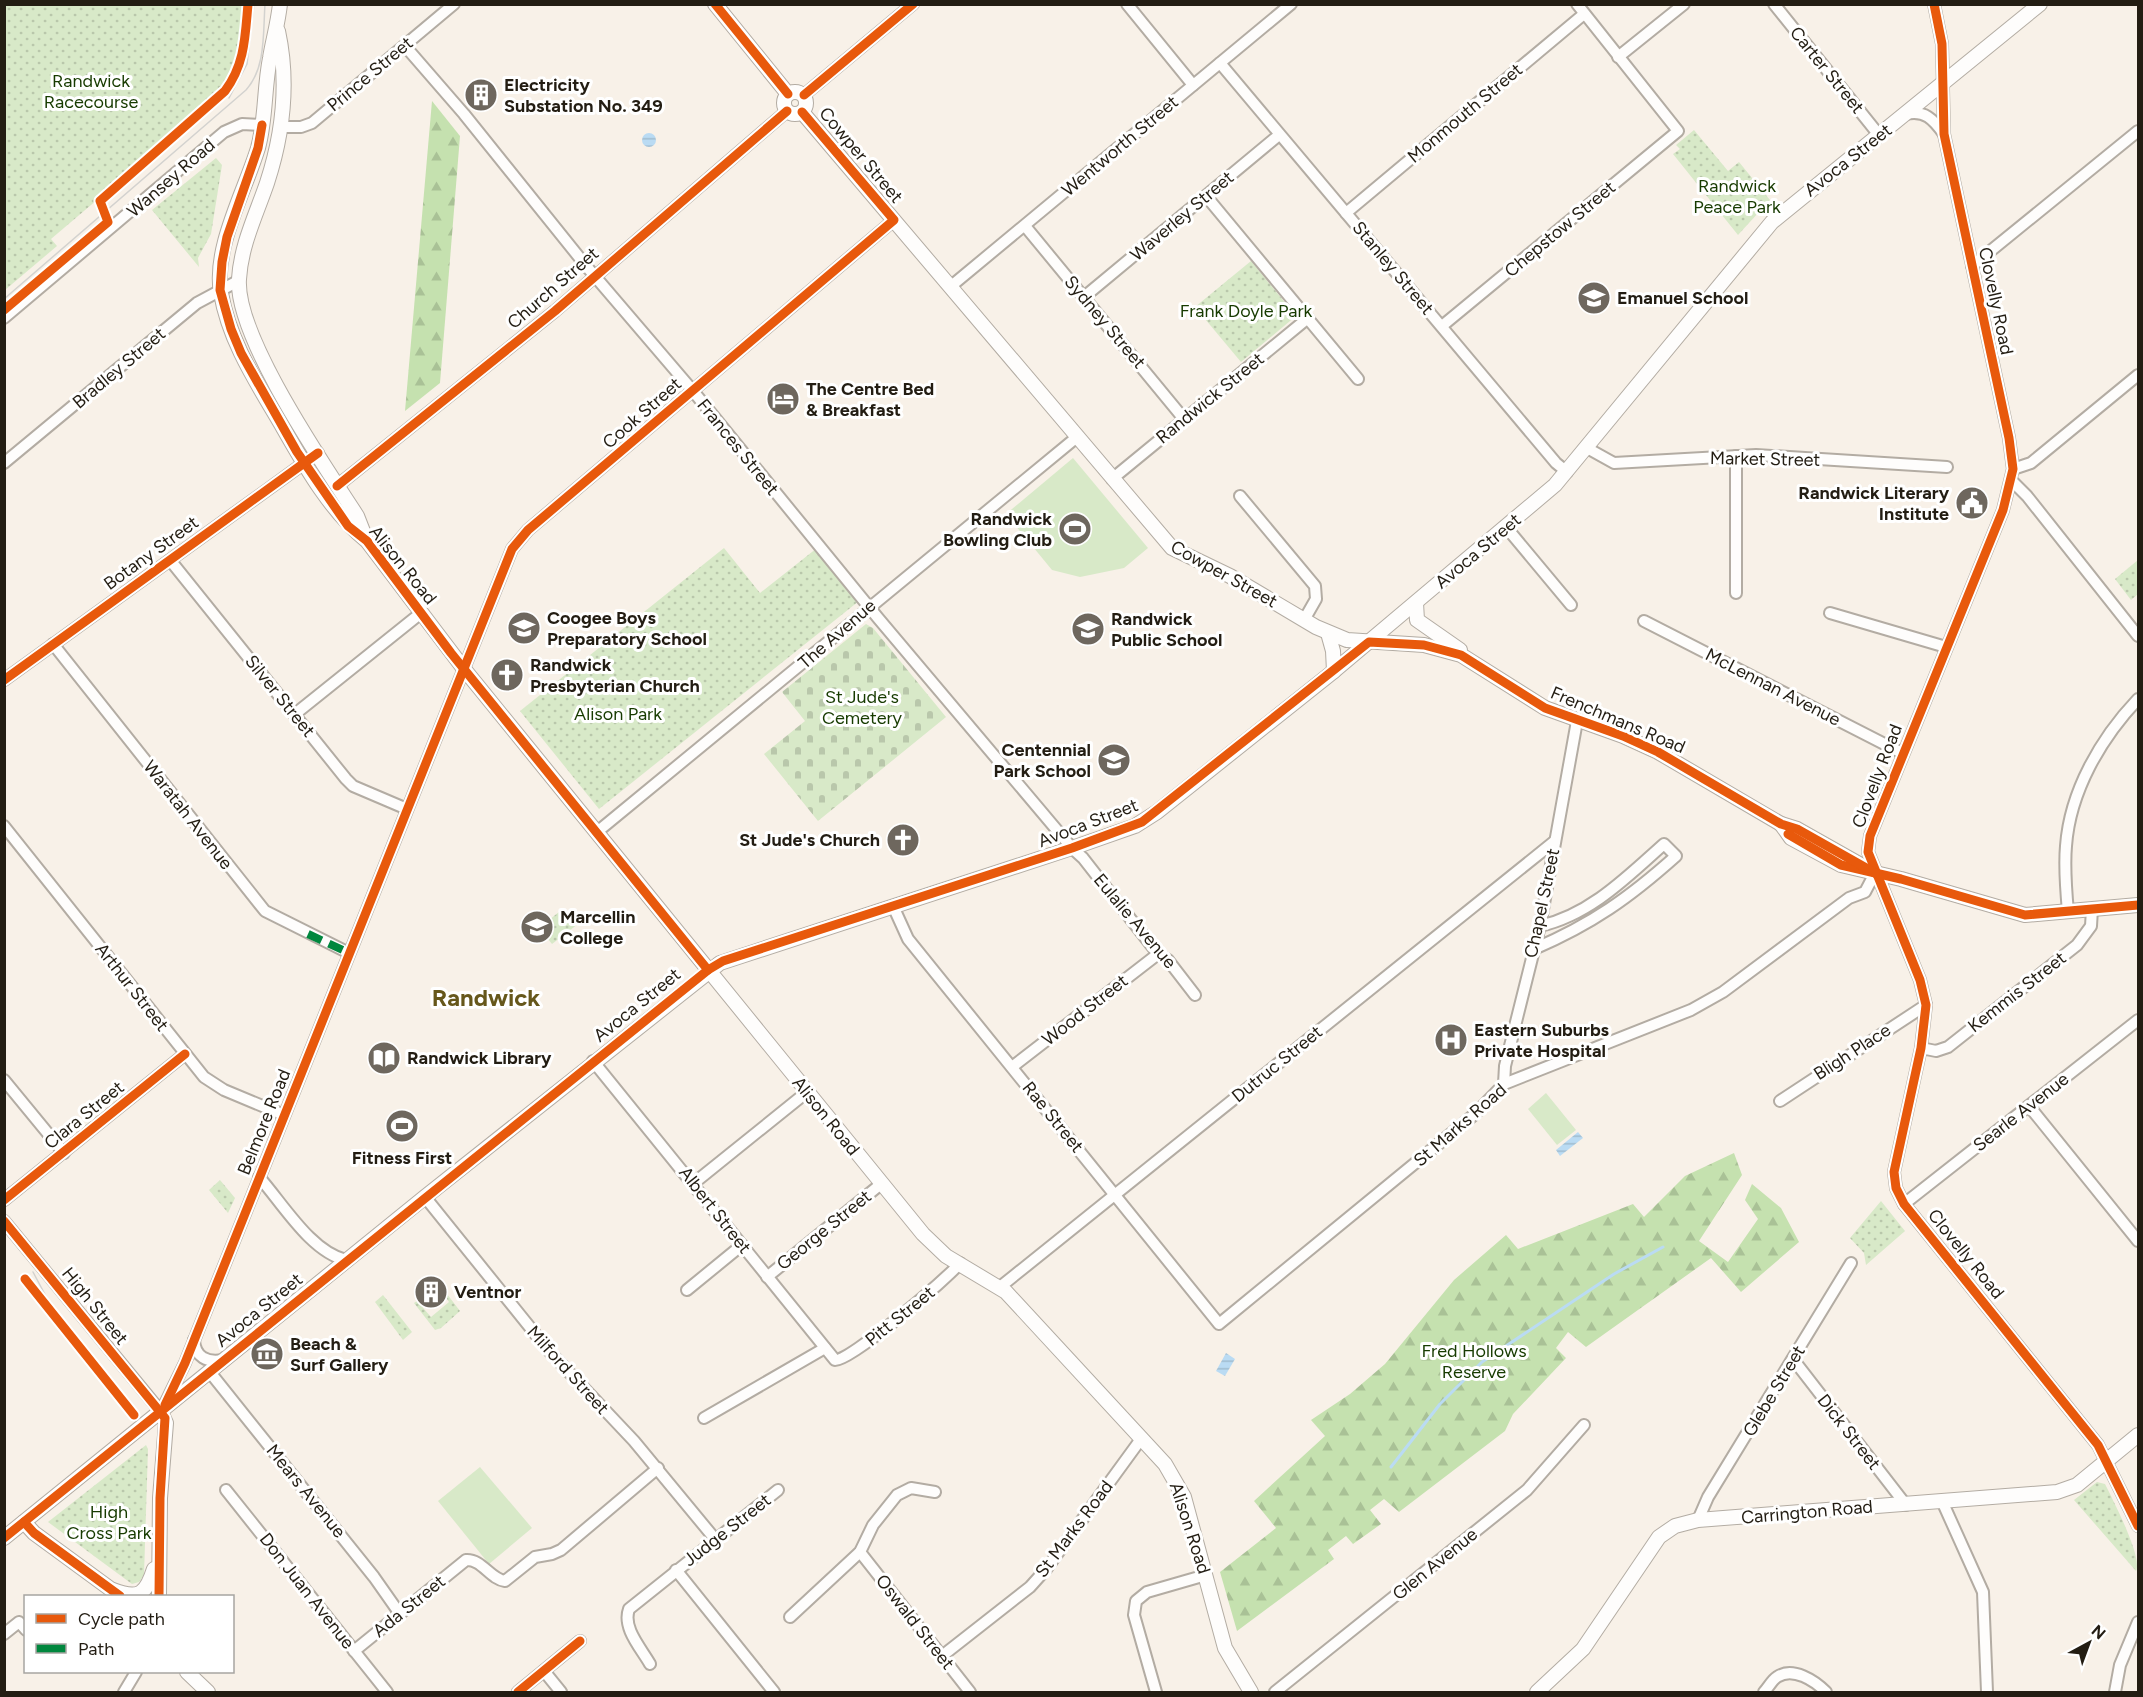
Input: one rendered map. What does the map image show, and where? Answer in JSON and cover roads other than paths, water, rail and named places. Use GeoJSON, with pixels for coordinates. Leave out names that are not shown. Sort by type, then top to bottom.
{"type":"FeatureCollection","features":[{"type":"Feature","properties":{"kind":"main road","name":"Alison Road"},"geometry":{"type":"LineString","coordinates":[[280,4],[258,148],[227,237],[220,290],[231,329],[241,353],[304,463],[348,526],[367,541]]}},
{"type":"Feature","properties":{"kind":"main road"},"geometry":{"type":"LineString","coordinates":[[715,4],[788,93]]}},
{"type":"Feature","properties":{"kind":"main road","name":"Avoca Street"},"geometry":{"type":"LineString","coordinates":[[4,1538],[708,970],[723,961],[1072,848],[1149,818],[1334,671],[1506,527],[1567,472],[1772,222],[2040,4]]}},
{"type":"Feature","properties":{"kind":"main road","name":"Alison Road"},"geometry":{"type":"LineString","coordinates":[[278,29],[284,58],[280,127],[266,184],[242,254],[238,281],[240,300],[249,331],[266,366],[357,516],[367,541],[464,669],[881,1184],[934,1246],[1000,1287],[1165,1464],[1179,1486],[1225,1648],[1251,1692]]}},
{"type":"Feature","properties":{"kind":"main road"},"geometry":{"type":"LineString","coordinates":[[795,91],[804,95],[806,104],[802,112],[795,114],[787,111],[783,102],[788,93],[795,91]]}},
{"type":"Feature","properties":{"kind":"main road","name":"Cowper Street"},"geometry":{"type":"LineString","coordinates":[[802,112],[1172,548],[1230,576],[1328,633],[1347,640],[1369,642]]}},
{"type":"Feature","properties":{"kind":"main road"},"geometry":{"type":"LineString","coordinates":[[262,125],[280,127]]}},
{"type":"Feature","properties":{"kind":"main road"},"geometry":{"type":"LineString","coordinates":[[1416,603],[1417,620],[1446,638],[1478,665]]}},
{"type":"Feature","properties":{"kind":"main road"},"geometry":{"type":"LineString","coordinates":[[1328,633],[1333,651],[1334,671]]}},
{"type":"Feature","properties":{"kind":"main road","name":"Frenchmans Road"},"geometry":{"type":"LineString","coordinates":[[1369,642],[1438,647],[1461,655],[1545,708],[1623,736],[1658,752],[1781,824],[1797,829],[1875,873],[2025,915],[2139,905]]}},
{"type":"Feature","properties":{"kind":"main road"},"geometry":{"type":"LineString","coordinates":[[159,1595],[158,1559],[165,1423],[161,1412]]}},
{"type":"Feature","properties":{"kind":"main road","name":"Carrington Road"},"geometry":{"type":"LineString","coordinates":[[1537,1692],[1583,1649],[1659,1537],[1675,1526],[1698,1520],[2068,1489],[2139,1435]]}},
{"type":"Feature","properties":{"kind":"main road"},"geometry":{"type":"LineString","coordinates":[[24,1522],[34,1533],[116,1593],[125,1595],[142,1593],[149,1586],[158,1559]]}},
{"type":"Feature","properties":{"kind":"main road"},"geometry":{"type":"LineString","coordinates":[[190,1673],[209,1692]]}},
{"type":"Feature","properties":{"kind":"street","name":"Prince Street"},"geometry":{"type":"LineString","coordinates":[[280,127],[301,127],[312,123],[454,4]]}},
{"type":"Feature","properties":{"kind":"street"},"geometry":{"type":"LineString","coordinates":[[804,95],[913,4]]}},
{"type":"Feature","properties":{"kind":"street"},"geometry":{"type":"LineString","coordinates":[[1127,4],[1193,85]]}},
{"type":"Feature","properties":{"kind":"street","name":"Wentworth Street"},"geometry":{"type":"LineString","coordinates":[[950,287],[1291,4]]}},
{"type":"Feature","properties":{"kind":"street"},"geometry":{"type":"LineString","coordinates":[[1577,4],[1618,57],[1684,4]]}},
{"type":"Feature","properties":{"kind":"street","name":"Carter Street"},"geometry":{"type":"LineString","coordinates":[[1774,4],[1879,135]]}},
{"type":"Feature","properties":{"kind":"street","name":"Clovelly Road"},"geometry":{"type":"LineString","coordinates":[[1934,4],[1942,44],[1944,134],[2009,438],[2013,469],[2003,510],[1870,836],[1868,852],[1920,980],[1926,1005],[1921,1048],[1894,1172],[1896,1188],[1904,1204],[2091,1436],[2107,1461],[2139,1526]]}},
{"type":"Feature","properties":{"kind":"street","name":"Monmouth Street"},"geometry":{"type":"LineString","coordinates":[[1346,213],[1584,14]]}},
{"type":"Feature","properties":{"kind":"street","name":"Frances Street"},"geometry":{"type":"LineString","coordinates":[[405,46],[456,104],[593,275],[693,391],[1072,848]]}},
{"type":"Feature","properties":{"kind":"street","name":"Chepstow Street"},"geometry":{"type":"LineString","coordinates":[[1442,326],[1678,131],[1618,57]]}},
{"type":"Feature","properties":{"kind":"street","name":"Stanley Street"},"geometry":{"type":"LineString","coordinates":[[1220,63],[1556,463],[1567,472]]}},
{"type":"Feature","properties":{"kind":"street","name":"Church Street"},"geometry":{"type":"LineString","coordinates":[[338,486],[555,311],[593,275],[787,111]]}},
{"type":"Feature","properties":{"kind":"street"},"geometry":{"type":"LineString","coordinates":[[1906,114],[1914,112],[1928,116],[1944,134]]}},
{"type":"Feature","properties":{"kind":"street","name":"Wansey Road"},"geometry":{"type":"LineString","coordinates":[[4,318],[227,130],[242,124],[262,125]]}},
{"type":"Feature","properties":{"kind":"street"},"geometry":{"type":"LineString","coordinates":[[1972,266],[2139,131]]}},
{"type":"Feature","properties":{"kind":"street","name":"Waverley Street"},"geometry":{"type":"LineString","coordinates":[[1084,297],[1279,135]]}},
{"type":"Feature","properties":{"kind":"street"},"geometry":{"type":"LineString","coordinates":[[1206,196],[1358,380]]}},
{"type":"Feature","properties":{"kind":"street","name":"Cook Street"},"geometry":{"type":"LineString","coordinates":[[464,669],[509,555],[520,538],[894,220]]}},
{"type":"Feature","properties":{"kind":"street","name":"Sydney Street"},"geometry":{"type":"LineString","coordinates":[[1025,226],[1184,419]]}},
{"type":"Feature","properties":{"kind":"street","name":"Bradley Street"},"geometry":{"type":"LineString","coordinates":[[4,463],[197,303],[238,281]]}},
{"type":"Feature","properties":{"kind":"street","name":"Randwick Street"},"geometry":{"type":"LineString","coordinates":[[1112,479],[1308,318]]}},
{"type":"Feature","properties":{"kind":"street"},"geometry":{"type":"LineString","coordinates":[[2013,469],[2031,463],[2139,375]]}},
{"type":"Feature","properties":{"kind":"street","name":"The Avenue"},"geometry":{"type":"LineString","coordinates":[[597,832],[1077,437]]}},
{"type":"Feature","properties":{"kind":"street","name":"Market Street"},"geometry":{"type":"LineString","coordinates":[[1587,448],[1614,464],[1736,456],[1947,467]]}},
{"type":"Feature","properties":{"kind":"street","name":"Botany Street"},"geometry":{"type":"LineString","coordinates":[[4,680],[318,453]]}},
{"type":"Feature","properties":{"kind":"street"},"geometry":{"type":"LineString","coordinates":[[1736,456],[1736,593]]}},
{"type":"Feature","properties":{"kind":"street"},"geometry":{"type":"LineString","coordinates":[[2011,480],[2027,496],[2139,636]]}},
{"type":"Feature","properties":{"kind":"street"},"geometry":{"type":"LineString","coordinates":[[1240,496],[1316,586],[1316,599],[1305,620]]}},
{"type":"Feature","properties":{"kind":"street"},"geometry":{"type":"LineString","coordinates":[[1506,527],[1571,605]]}},
{"type":"Feature","properties":{"kind":"street","name":"Silver Street"},"geometry":{"type":"LineString","coordinates":[[170,560],[353,786],[407,809]]}},
{"type":"Feature","properties":{"kind":"street"},"geometry":{"type":"LineString","coordinates":[[1830,613],[1946,647]]}},
{"type":"Feature","properties":{"kind":"street"},"geometry":{"type":"LineString","coordinates":[[295,714],[421,614]]}},
{"type":"Feature","properties":{"kind":"street","name":"McLennan Avenue"},"geometry":{"type":"LineString","coordinates":[[1644,621],[1902,753]]}},
{"type":"Feature","properties":{"kind":"street","name":"Waratah Avenue"},"geometry":{"type":"LineString","coordinates":[[53,644],[265,911],[349,953]]}},
{"type":"Feature","properties":{"kind":"street","name":"Belmore Road"},"geometry":{"type":"LineString","coordinates":[[161,1412],[174,1389],[464,669]]}},
{"type":"Feature","properties":{"kind":"street"},"geometry":{"type":"LineString","coordinates":[[2068,912],[2066,846],[2076,799],[2090,765],[2119,722],[2139,699]]}},
{"type":"Feature","properties":{"kind":"street","name":"Chapel Street"},"geometry":{"type":"LineString","coordinates":[[1504,1084],[1505,1066],[1540,926],[1577,721]]}},
{"type":"Feature","properties":{"kind":"street","name":"Arthur Street"},"geometry":{"type":"LineString","coordinates":[[4,826],[212,1085],[284,1115]]}},
{"type":"Feature","properties":{"kind":"street","name":"Dutruc Street"},"geometry":{"type":"LineString","coordinates":[[1000,1287],[1555,841]]}},
{"type":"Feature","properties":{"kind":"street"},"geometry":{"type":"LineString","coordinates":[[1534,949],[1570,934],[1616,907],[1676,856],[1664,844],[1621,882],[1586,907],[1554,923],[1540,926]]}},
{"type":"Feature","properties":{"kind":"street","name":"Eulalie Avenue"},"geometry":{"type":"LineString","coordinates":[[1072,848],[1083,858],[1158,954],[1168,960],[1195,995]]}},
{"type":"Feature","properties":{"kind":"street","name":"St Marks Road"},"geometry":{"type":"LineString","coordinates":[[1219,1324],[1466,1121],[1504,1084],[1691,1010],[1723,992],[1849,898],[1865,892],[1875,873]]}},
{"type":"Feature","properties":{"kind":"street","name":"Rae Street"},"geometry":{"type":"LineString","coordinates":[[893,906],[908,939],[1219,1324]]}},
{"type":"Feature","properties":{"kind":"street","name":"Kemmis Street"},"geometry":{"type":"LineString","coordinates":[[1921,1048],[1932,1051],[1947,1047],[2077,945],[2091,926],[2092,909]]}},
{"type":"Feature","properties":{"kind":"street","name":"Wood Street"},"geometry":{"type":"LineString","coordinates":[[1012,1067],[1158,954]]}},
{"type":"Feature","properties":{"kind":"street","name":"Bligh Place"},"geometry":{"type":"LineString","coordinates":[[1780,1101],[1926,1005]]}},
{"type":"Feature","properties":{"kind":"street","name":"Searle Avenue"},"geometry":{"type":"LineString","coordinates":[[1904,1204],[2139,1020]]}},
{"type":"Feature","properties":{"kind":"street","name":"Clara Street"},"geometry":{"type":"LineString","coordinates":[[4,1200],[185,1054]]}},
{"type":"Feature","properties":{"kind":"street","name":"Albert Street"},"geometry":{"type":"LineString","coordinates":[[593,1061],[835,1360]]}},
{"type":"Feature","properties":{"kind":"street"},"geometry":{"type":"LineString","coordinates":[[4,1080],[64,1153]]}},
{"type":"Feature","properties":{"kind":"street"},"geometry":{"type":"LineString","coordinates":[[694,1183],[807,1092]]}},
{"type":"Feature","properties":{"kind":"street"},"geometry":{"type":"LineString","coordinates":[[2029,1106],[2139,1241]]}},
{"type":"Feature","properties":{"kind":"street"},"geometry":{"type":"LineString","coordinates":[[259,1177],[317,1246],[332,1256],[346,1260]]}},
{"type":"Feature","properties":{"kind":"street","name":"George Street"},"geometry":{"type":"LineString","coordinates":[[767,1277],[881,1184]]}},
{"type":"Feature","properties":{"kind":"street","name":"Milford Street"},"geometry":{"type":"LineString","coordinates":[[425,1197],[549,1351],[657,1468],[715,1539]]}},
{"type":"Feature","properties":{"kind":"street","name":"High Street"},"geometry":{"type":"LineString","coordinates":[[4,1221],[161,1412]]}},
{"type":"Feature","properties":{"kind":"street"},"geometry":{"type":"LineString","coordinates":[[687,1290],[742,1245]]}},
{"type":"Feature","properties":{"kind":"street","name":"Pitt Street"},"geometry":{"type":"LineString","coordinates":[[835,1360],[843,1360],[862,1346],[944,1281],[960,1263]]}},
{"type":"Feature","properties":{"kind":"street","name":"Glebe Street"},"geometry":{"type":"LineString","coordinates":[[1698,1520],[1708,1497],[1851,1263]]}},
{"type":"Feature","properties":{"kind":"street"},"geometry":{"type":"LineString","coordinates":[[194,1339],[195,1350],[201,1357],[211,1361],[223,1360]]}},
{"type":"Feature","properties":{"kind":"street"},"geometry":{"type":"LineString","coordinates":[[704,1418],[825,1348]]}},
{"type":"Feature","properties":{"kind":"street","name":"Dick Street"},"geometry":{"type":"LineString","coordinates":[[1793,1359],[1906,1504]]}},
{"type":"Feature","properties":{"kind":"street","name":"Mears Avenue"},"geometry":{"type":"LineString","coordinates":[[209,1371],[374,1577],[400,1614]]}},
{"type":"Feature","properties":{"kind":"street","name":"Glen Avenue"},"geometry":{"type":"LineString","coordinates":[[1275,1692],[1527,1490],[1584,1425]]}},
{"type":"Feature","properties":{"kind":"street","name":"St Marks Road"},"geometry":{"type":"LineString","coordinates":[[942,1656],[1030,1587],[1047,1568],[1141,1439]]}},
{"type":"Feature","properties":{"kind":"street","name":"Ada Street"},"geometry":{"type":"LineString","coordinates":[[354,1651],[464,1562],[475,1560],[498,1580],[506,1581],[535,1557],[561,1550],[657,1468]]}},
{"type":"Feature","properties":{"kind":"street"},"geometry":{"type":"LineString","coordinates":[[790,1617],[860,1552],[873,1525],[897,1495],[911,1488],[936,1492]]}},
{"type":"Feature","properties":{"kind":"street","name":"Don Juan Avenue"},"geometry":{"type":"LineString","coordinates":[[226,1490],[387,1692]]}},
{"type":"Feature","properties":{"kind":"street","name":"Judge Street"},"geometry":{"type":"LineString","coordinates":[[650,1664],[630,1630],[626,1616],[633,1604],[778,1490]]}},
{"type":"Feature","properties":{"kind":"street"},"geometry":{"type":"LineString","coordinates":[[1942,1501],[1983,1592],[1987,1692]]}},
{"type":"Feature","properties":{"kind":"street","name":"Oswald Street"},"geometry":{"type":"LineString","coordinates":[[860,1552],[970,1692]]}},
{"type":"Feature","properties":{"kind":"street"},"geometry":{"type":"LineString","coordinates":[[676,1570],[774,1692]]}},
{"type":"Feature","properties":{"kind":"street"},"geometry":{"type":"LineString","coordinates":[[1156,1692],[1134,1615],[1136,1601],[1147,1592],[1206,1575]]}},
{"type":"Feature","properties":{"kind":"street"},"geometry":{"type":"LineString","coordinates":[[4,1635],[19,1622],[24,1628]]}},
{"type":"Feature","properties":{"kind":"street"},"geometry":{"type":"LineString","coordinates":[[2115,1692],[2120,1665],[2139,1622]]}},
{"type":"Feature","properties":{"kind":"street"},"geometry":{"type":"LineString","coordinates":[[518,1692],[580,1641]]}},
{"type":"Feature","properties":{"kind":"street"},"geometry":{"type":"LineString","coordinates":[[544,1671],[561,1692]]}},
{"type":"Feature","properties":{"kind":"street"},"geometry":{"type":"LineString","coordinates":[[124,1692],[135,1673]]}},
{"type":"Feature","properties":{"kind":"street"},"geometry":{"type":"LineString","coordinates":[[1764,1692],[1778,1676],[1792,1673],[1807,1677],[1826,1692]]}},
{"type":"Feature","properties":{"kind":"water"},"geometry":{"type":"Polygon","coordinates":[[[646,133],[652,133],[656,140],[652,147],[646,147],[642,143],[642,137],[646,133]]]}},
{"type":"Feature","properties":{"kind":"water"},"geometry":{"type":"Polygon","coordinates":[[[1578,1132],[1583,1138],[1560,1156],[1556,1150],[1578,1132]]]}},
{"type":"Feature","properties":{"kind":"water"},"geometry":{"type":"Polygon","coordinates":[[[1226,1353],[1235,1359],[1225,1376],[1216,1371],[1226,1353]]]}},
{"type":"Feature","properties":{"kind":"waterway"},"geometry":{"type":"LineString","coordinates":[[1391,1467],[1440,1404],[1482,1362],[1614,1274],[1663,1247]]}},
{"type":"Feature","properties":{"kind":"tram line"},"geometry":{"type":"LineString","coordinates":[[229,98],[247,64],[254,4]]}},
{"type":"Feature","properties":{"kind":"tram line"},"geometry":{"type":"LineString","coordinates":[[4,299],[246,90],[260,61],[265,4]]}},
{"type":"Feature","properties":{"kind":"tram line"},"geometry":{"type":"LineString","coordinates":[[4,1229],[132,1386]]}},
{"type":"Feature","properties":{"kind":"tram line"},"geometry":{"type":"LineString","coordinates":[[33,1272],[49,1302],[123,1394]]}},
{"type":"Feature","properties":{"kind":"place","name":"Electricity Substation No. 349"},"geometry":{"type":"Point","coordinates":[481,95]}},
{"type":"Feature","properties":{"kind":"place","name":"Emanuel School"},"geometry":{"type":"Point","coordinates":[1594,298]}},
{"type":"Feature","properties":{"kind":"place","name":"The Centre Bed & Breakfast"},"geometry":{"type":"Point","coordinates":[783,399]}},
{"type":"Feature","properties":{"kind":"place","name":"Randwick Literary Institute"},"geometry":{"type":"Point","coordinates":[1972,503]}},
{"type":"Feature","properties":{"kind":"place","name":"Randwick Bowling Club"},"geometry":{"type":"Point","coordinates":[1075,529]}},
{"type":"Feature","properties":{"kind":"place","name":"Coogee Boys Preparatory School"},"geometry":{"type":"Point","coordinates":[524,628]}},
{"type":"Feature","properties":{"kind":"place","name":"Randwick Public School"},"geometry":{"type":"Point","coordinates":[1088,629]}},
{"type":"Feature","properties":{"kind":"place","name":"Randwick Presbyterian Church"},"geometry":{"type":"Point","coordinates":[507,675]}},
{"type":"Feature","properties":{"kind":"place","name":"Centennial Park School"},"geometry":{"type":"Point","coordinates":[1114,760]}},
{"type":"Feature","properties":{"kind":"place","name":"St Jude's Church"},"geometry":{"type":"Point","coordinates":[903,840]}},
{"type":"Feature","properties":{"kind":"place","name":"Marcellin College"},"geometry":{"type":"Point","coordinates":[537,927]}},
{"type":"Feature","properties":{"kind":"place","name":"Eastern Suburbs Private Hospital"},"geometry":{"type":"Point","coordinates":[1451,1040]}},
{"type":"Feature","properties":{"kind":"place","name":"Randwick Library"},"geometry":{"type":"Point","coordinates":[384,1058]}},
{"type":"Feature","properties":{"kind":"place","name":"Fitness First"},"geometry":{"type":"Point","coordinates":[402,1126]}},
{"type":"Feature","properties":{"kind":"place","name":"Ventnor"},"geometry":{"type":"Point","coordinates":[431,1292]}},
{"type":"Feature","properties":{"kind":"place","name":"Beach & Surf Gallery"},"geometry":{"type":"Point","coordinates":[267,1354]}},
{"type":"Feature","properties":{"kind":"district","name":"Randwick"},"geometry":{"type":"Point","coordinates":[486,997]}},
{"type":"Feature","properties":{"kind":"park label","name":"Randwick Racecourse"},"geometry":{"type":"Point","coordinates":[91,91]}},
{"type":"Feature","properties":{"kind":"park label","name":"Randwick Peace Park"},"geometry":{"type":"Point","coordinates":[1737,196]}},
{"type":"Feature","properties":{"kind":"park label","name":"Frank Doyle Park"},"geometry":{"type":"Point","coordinates":[1246,311]}},
{"type":"Feature","properties":{"kind":"park label","name":"St Jude's Cemetery"},"geometry":{"type":"Point","coordinates":[862,707]}},
{"type":"Feature","properties":{"kind":"park label","name":"Alison Park"},"geometry":{"type":"Point","coordinates":[618,714]}},
{"type":"Feature","properties":{"kind":"park label","name":"Fred Hollows Reserve"},"geometry":{"type":"Point","coordinates":[1474,1361]}},
{"type":"Feature","properties":{"kind":"park label","name":"High Cross Park"},"geometry":{"type":"Point","coordinates":[109,1522]}}]}
